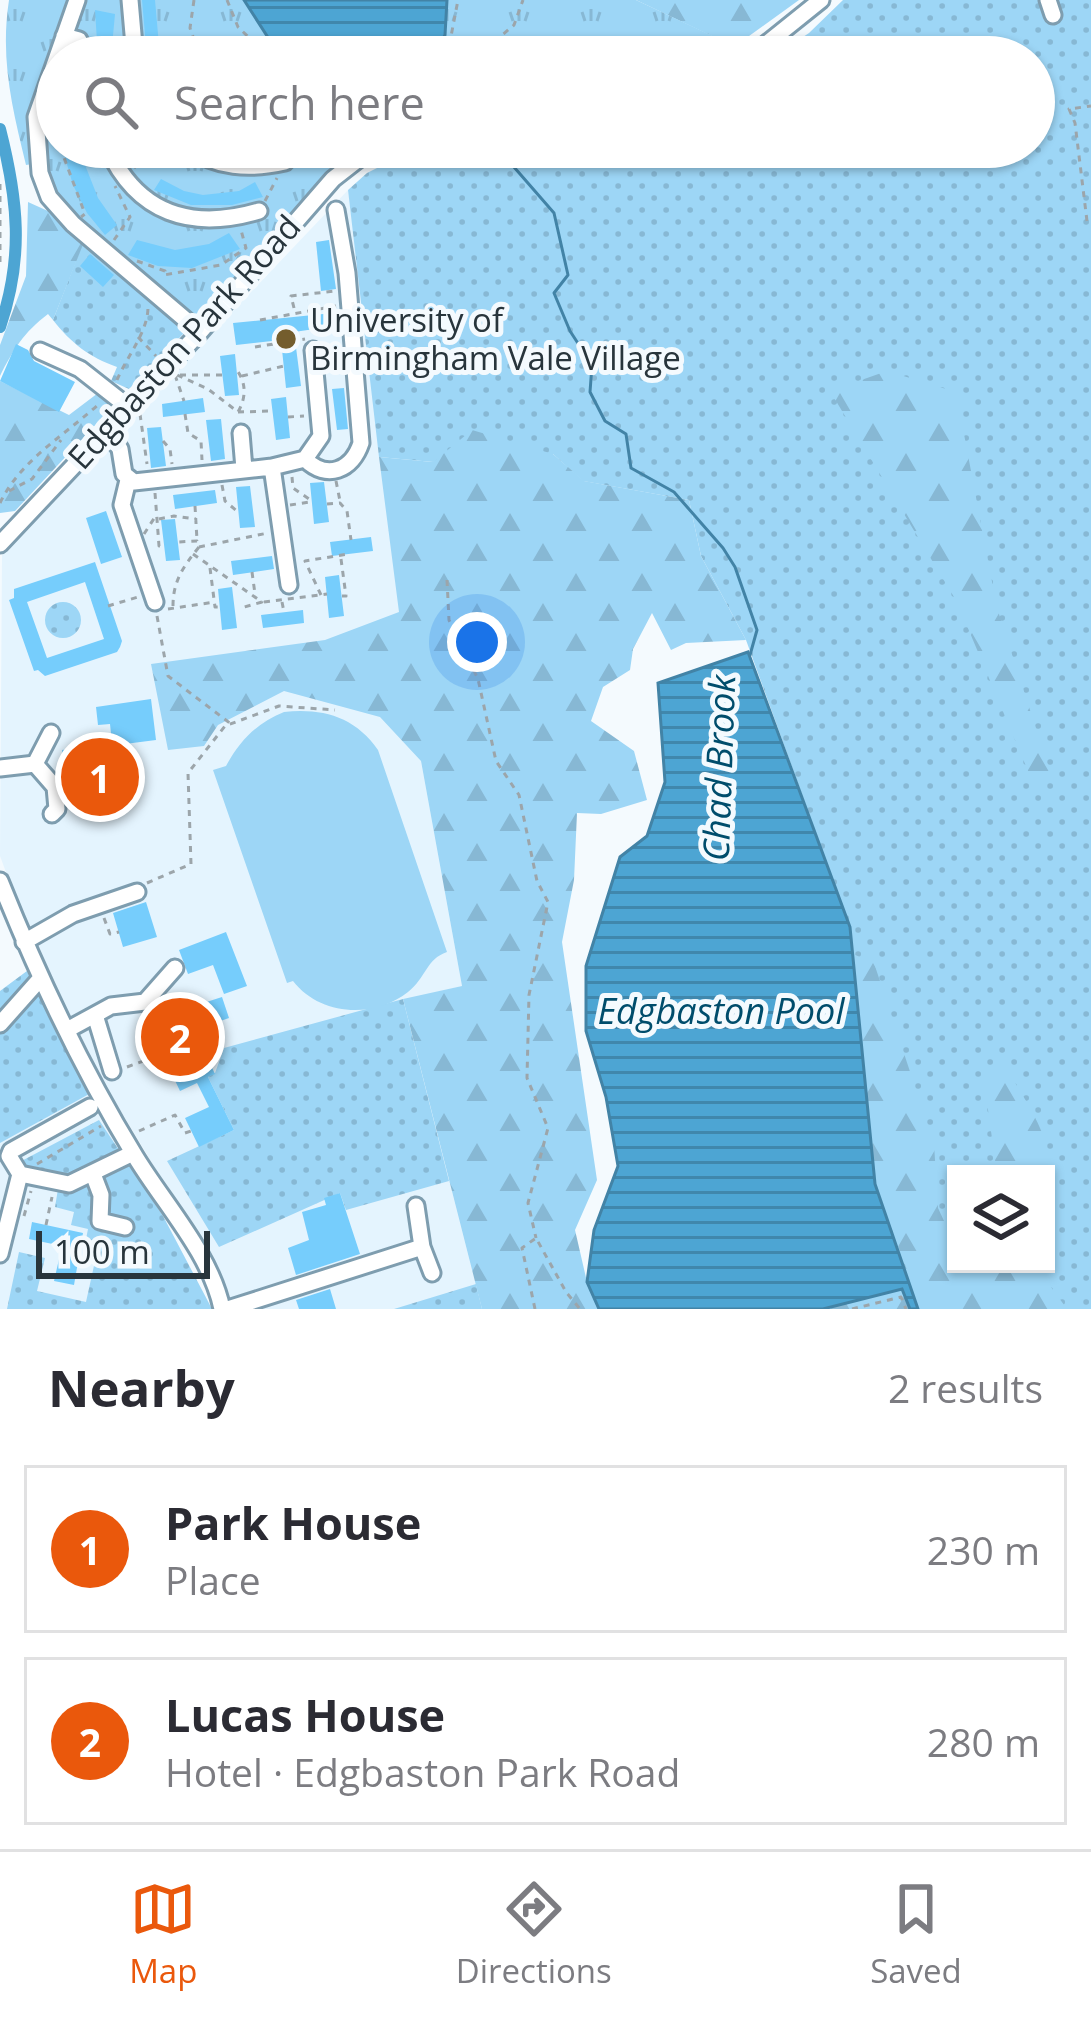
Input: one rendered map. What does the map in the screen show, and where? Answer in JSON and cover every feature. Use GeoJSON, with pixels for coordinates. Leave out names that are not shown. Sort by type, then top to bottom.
{"type":"FeatureCollection","features":[{"type":"Feature","properties":{"kind":"street"},"geometry":{"type":"LineString","coordinates":[[64,36],[77,0]]}},
{"type":"Feature","properties":{"kind":"street"},"geometry":{"type":"LineString","coordinates":[[130,0],[133,36]]}},
{"type":"Feature","properties":{"kind":"street"},"geometry":{"type":"LineString","coordinates":[[776,36],[821,0]]}},
{"type":"Feature","properties":{"kind":"street"},"geometry":{"type":"LineString","coordinates":[[40,168],[49,197],[73,224],[200,332]]}},
{"type":"Feature","properties":{"kind":"street"},"geometry":{"type":"LineString","coordinates":[[119,168],[133,192],[151,204],[193,218],[238,218],[260,211]]}},
{"type":"Feature","properties":{"kind":"street","name":"Edgbaston Park Road"},"geometry":{"type":"LineString","coordinates":[[3,535],[106,429],[172,372],[200,332],[346,168]]}},
{"type":"Feature","properties":{"kind":"street"},"geometry":{"type":"LineString","coordinates":[[298,461],[334,471],[353,462],[362,443],[336,211]]}},
{"type":"Feature","properties":{"kind":"street"},"geometry":{"type":"LineString","coordinates":[[128,480],[152,485],[298,461],[321,436],[313,344]]}},
{"type":"Feature","properties":{"kind":"street"},"geometry":{"type":"LineString","coordinates":[[40,351],[80,369],[134,409]]}},
{"type":"Feature","properties":{"kind":"street"},"geometry":{"type":"LineString","coordinates":[[106,429],[120,449],[128,480],[122,505],[151,609]]}},
{"type":"Feature","properties":{"kind":"street"},"geometry":{"type":"LineString","coordinates":[[241,434],[244,469]]}},
{"type":"Feature","properties":{"kind":"street"},"geometry":{"type":"LineString","coordinates":[[272,467],[272,514],[285,592]]}},
{"type":"Feature","properties":{"kind":"street"},"geometry":{"type":"LineString","coordinates":[[35,764],[51,734]]}},
{"type":"Feature","properties":{"kind":"street"},"geometry":{"type":"LineString","coordinates":[[0,768],[35,764]]}},
{"type":"Feature","properties":{"kind":"street"},"geometry":{"type":"LineString","coordinates":[[35,764],[55,787],[57,809],[52,814]]}},
{"type":"Feature","properties":{"kind":"street"},"geometry":{"type":"LineString","coordinates":[[1,887],[67,1030],[225,1309],[422,1247]]}},
{"type":"Feature","properties":{"kind":"street"},"geometry":{"type":"LineString","coordinates":[[24,942],[51,925],[137,892]]}},
{"type":"Feature","properties":{"kind":"street"},"geometry":{"type":"LineString","coordinates":[[67,1030],[111,1006],[145,1002],[175,968]]}},
{"type":"Feature","properties":{"kind":"street"},"geometry":{"type":"LineString","coordinates":[[0,1024],[40,979]]}},
{"type":"Feature","properties":{"kind":"street"},"geometry":{"type":"LineString","coordinates":[[94,1080],[114,1072],[95,1015]]}},
{"type":"Feature","properties":{"kind":"street"},"geometry":{"type":"LineString","coordinates":[[0,1253],[20,1174],[9,1156],[11,1151],[91,1107]]}},
{"type":"Feature","properties":{"kind":"street"},"geometry":{"type":"LineString","coordinates":[[20,1174],[69,1184],[93,1174],[132,1140]]}},
{"type":"Feature","properties":{"kind":"street"},"geometry":{"type":"LineString","coordinates":[[93,1174],[101,1195],[100,1221],[125,1227]]}},
{"type":"Feature","properties":{"kind":"street"},"geometry":{"type":"LineString","coordinates":[[416,1206],[422,1247],[432,1273]]}},
{"type":"Feature","properties":{"kind":"street"},"geometry":{"type":"LineString","coordinates":[[338,1275],[344,1294]]}},
{"type":"Feature","properties":{"kind":"path"},"geometry":{"type":"LineString","coordinates":[[193,36],[194,0]]}},
{"type":"Feature","properties":{"kind":"path"},"geometry":{"type":"LineString","coordinates":[[227,0],[238,27],[247,36]]}},
{"type":"Feature","properties":{"kind":"path"},"geometry":{"type":"LineString","coordinates":[[451,36],[458,0]]}},
{"type":"Feature","properties":{"kind":"path"},"geometry":{"type":"LineString","coordinates":[[501,36],[514,25],[523,0]]}},
{"type":"Feature","properties":{"kind":"path"},"geometry":{"type":"LineString","coordinates":[[1087,220],[1075,123],[1069,109],[1091,106]]}},
{"type":"Feature","properties":{"kind":"path"},"geometry":{"type":"LineString","coordinates":[[68,168],[86,213],[79,220]]}},
{"type":"Feature","properties":{"kind":"path"},"geometry":{"type":"LineString","coordinates":[[260,211],[282,168]]}},
{"type":"Feature","properties":{"kind":"path"},"geometry":{"type":"LineString","coordinates":[[330,168],[333,178]]}},
{"type":"Feature","properties":{"kind":"path"},"geometry":{"type":"LineString","coordinates":[[0,184],[0,268]]}},
{"type":"Feature","properties":{"kind":"path"},"geometry":{"type":"LineString","coordinates":[[126,257],[158,267],[164,275],[221,265],[247,248],[238,218]]}},
{"type":"Feature","properties":{"kind":"path"},"geometry":{"type":"LineString","coordinates":[[4,493],[32,479],[62,438],[111,392],[148,324],[147,289]]}},
{"type":"Feature","properties":{"kind":"path"},"geometry":{"type":"LineString","coordinates":[[294,311],[291,296],[349,297]]}},
{"type":"Feature","properties":{"kind":"path"},"geometry":{"type":"LineString","coordinates":[[260,320],[349,297]]}},
{"type":"Feature","properties":{"kind":"path"},"geometry":{"type":"LineString","coordinates":[[139,337],[172,372],[184,401]]}},
{"type":"Feature","properties":{"kind":"path"},"geometry":{"type":"LineString","coordinates":[[255,347],[313,344]]}},
{"type":"Feature","properties":{"kind":"path"},"geometry":{"type":"LineString","coordinates":[[242,376],[284,366]]}},
{"type":"Feature","properties":{"kind":"path"},"geometry":{"type":"LineString","coordinates":[[236,369],[242,376],[245,399],[238,412]]}},
{"type":"Feature","properties":{"kind":"path"},"geometry":{"type":"LineString","coordinates":[[172,372],[222,375]]}},
{"type":"Feature","properties":{"kind":"path"},"geometry":{"type":"LineString","coordinates":[[172,372],[208,389],[238,412],[272,410]]}},
{"type":"Feature","properties":{"kind":"path"},"geometry":{"type":"LineString","coordinates":[[134,409],[148,450],[159,546],[164,544]]}},
{"type":"Feature","properties":{"kind":"path"},"geometry":{"type":"LineString","coordinates":[[185,414],[188,433],[201,442],[225,501],[238,512]]}},
{"type":"Feature","properties":{"kind":"path"},"geometry":{"type":"LineString","coordinates":[[0,502],[40,449],[62,438]]}},
{"type":"Feature","properties":{"kind":"path"},"geometry":{"type":"LineString","coordinates":[[201,442],[208,440]]}},
{"type":"Feature","properties":{"kind":"path"},"geometry":{"type":"LineString","coordinates":[[163,441],[170,449],[174,478]]}},
{"type":"Feature","properties":{"kind":"path"},"geometry":{"type":"LineString","coordinates":[[178,542],[198,544],[268,533],[272,514],[312,501],[293,488],[298,461]]}},
{"type":"Feature","properties":{"kind":"path"},"geometry":{"type":"LineString","coordinates":[[334,471],[351,540]]}},
{"type":"Feature","properties":{"kind":"path"},"geometry":{"type":"LineString","coordinates":[[327,504],[339,498]]}},
{"type":"Feature","properties":{"kind":"path"},"geometry":{"type":"LineString","coordinates":[[173,608],[173,589],[198,544],[195,506]]}},
{"type":"Feature","properties":{"kind":"path"},"geometry":{"type":"LineString","coordinates":[[136,545],[157,517],[196,519]]}},
{"type":"Feature","properties":{"kind":"path"},"geometry":{"type":"LineString","coordinates":[[193,554],[261,606],[241,608]]}},
{"type":"Feature","properties":{"kind":"path"},"geometry":{"type":"LineString","coordinates":[[321,595],[304,561],[348,554]]}},
{"type":"Feature","properties":{"kind":"path"},"geometry":{"type":"LineString","coordinates":[[340,557],[346,596],[341,596]]}},
{"type":"Feature","properties":{"kind":"path"},"geometry":{"type":"LineString","coordinates":[[210,566],[215,608],[220,608]]}},
{"type":"Feature","properties":{"kind":"path"},"geometry":{"type":"LineString","coordinates":[[252,572],[255,598]]}},
{"type":"Feature","properties":{"kind":"path"},"geometry":{"type":"LineString","coordinates":[[447,580],[449,620],[478,680],[496,761],[519,795],[538,881],[548,902],[529,995],[527,1078],[548,1128],[528,1203],[536,1238],[580,1309]]}},
{"type":"Feature","properties":{"kind":"path"},"geometry":{"type":"LineString","coordinates":[[284,612],[285,592]]}},
{"type":"Feature","properties":{"kind":"path"},"geometry":{"type":"LineString","coordinates":[[108,606],[138,595],[151,609],[167,676],[230,724]]}},
{"type":"Feature","properties":{"kind":"path"},"geometry":{"type":"LineString","coordinates":[[151,609],[214,602]]}},
{"type":"Feature","properties":{"kind":"path"},"geometry":{"type":"LineString","coordinates":[[137,892],[149,880],[191,864],[188,772],[230,724],[279,706],[335,710]]}},
{"type":"Feature","properties":{"kind":"path"},"geometry":{"type":"LineString","coordinates":[[100,904],[110,934],[118,932]]}},
{"type":"Feature","properties":{"kind":"path"},"geometry":{"type":"LineString","coordinates":[[114,1072],[176,1049]]}},
{"type":"Feature","properties":{"kind":"path"},"geometry":{"type":"LineString","coordinates":[[132,1140],[175,1115],[184,1133],[190,1131]]}},
{"type":"Feature","properties":{"kind":"path"},"geometry":{"type":"LineString","coordinates":[[20,1174],[115,1118]]}},
{"type":"Feature","properties":{"kind":"path"},"geometry":{"type":"LineString","coordinates":[[46,1225],[53,1194]]}},
{"type":"Feature","properties":{"kind":"path"},"geometry":{"type":"LineString","coordinates":[[536,1238],[522,1248],[536,1309]]}},
{"type":"Feature","properties":{"kind":"path"},"geometry":{"type":"LineString","coordinates":[[852,1309],[901,1297],[906,1309]]}},
{"type":"Feature","properties":{"kind":"shaded area"},"geometry":{"type":"Polygon","coordinates":[[[348,190],[421,761],[462,986],[403,1000],[482,1309],[231,1309],[218,1272],[82,1047],[38,959],[0,856],[2,554],[348,190]]]}},
{"type":"Feature","properties":{"kind":"shaded area"},"geometry":{"type":"Polygon","coordinates":[[[27,971],[121,1153],[163,1216],[212,1309],[0,1309],[0,991],[27,971]]]}},
{"type":"Feature","properties":{"kind":"green space"},"geometry":{"type":"Polygon","coordinates":[[[9,0],[244,0],[267,36],[36,36],[36,163],[26,165],[12,103],[9,0]]]}},
{"type":"Feature","properties":{"kind":"green space"},"geometry":{"type":"Polygon","coordinates":[[[446,0],[636,0],[713,36],[444,36],[446,0]]]}},
{"type":"Feature","properties":{"kind":"green space"},"geometry":{"type":"Polygon","coordinates":[[[636,0],[799,0],[749,36],[712,36],[636,0]]]}},
{"type":"Feature","properties":{"kind":"green space"},"geometry":{"type":"Polygon","coordinates":[[[843,0],[1091,0],[1091,1309],[919,1309],[875,1184],[850,927],[746,640],[701,556],[689,500],[583,481],[553,454],[433,462],[379,457],[348,190],[377,168],[1055,168],[1055,36],[804,36],[843,0]]]}},
{"type":"Feature","properties":{"kind":"green space"},"geometry":{"type":"Polygon","coordinates":[[[41,168],[349,168],[200,332],[73,224],[41,168]]]}},
{"type":"Feature","properties":{"kind":"green space"},"geometry":{"type":"Polygon","coordinates":[[[28,202],[59,216],[84,242],[53,320],[48,314],[32,328],[0,376],[0,345],[26,276],[28,202]]]}},
{"type":"Feature","properties":{"kind":"green space"},"geometry":{"type":"Polygon","coordinates":[[[86,235],[192,325],[129,389],[111,381],[117,367],[81,348],[53,320],[86,235]]]}},
{"type":"Feature","properties":{"kind":"green space"},"geometry":{"type":"Polygon","coordinates":[[[887,371],[956,392],[997,608],[1051,775],[1036,790],[957,602],[830,391],[887,371]]]}},
{"type":"Feature","properties":{"kind":"green space"},"geometry":{"type":"Polygon","coordinates":[[[0,381],[69,415],[102,390],[113,406],[15,511],[0,513],[0,381]]]}},
{"type":"Feature","properties":{"kind":"green space"},"geometry":{"type":"Polygon","coordinates":[[[472,430],[553,454],[584,481],[689,500],[701,556],[746,640],[686,643],[671,650],[652,613],[633,649],[630,670],[603,687],[591,721],[634,751],[647,800],[601,814],[577,813],[574,880],[562,942],[597,1180],[575,1230],[587,1282],[599,1309],[482,1309],[403,999],[462,986],[421,761],[380,717],[284,691],[218,725],[204,746],[168,750],[151,664],[325,640],[399,612],[379,457],[433,462],[472,430]]]}},
{"type":"Feature","properties":{"kind":"green space"},"geometry":{"type":"Polygon","coordinates":[[[63,602],[76,607],[81,620],[76,633],[63,638],[50,633],[45,620],[50,607],[63,602]]]}},
{"type":"Feature","properties":{"kind":"green space"},"geometry":{"type":"Polygon","coordinates":[[[284,712],[337,717],[359,730],[378,750],[447,952],[435,959],[408,992],[379,1007],[332,1007],[304,993],[293,981],[287,983],[213,770],[226,766],[250,733],[284,712]]]}},
{"type":"Feature","properties":{"kind":"green space"},"geometry":{"type":"Polygon","coordinates":[[[853,954],[874,963],[934,1144],[938,1208],[947,1228],[947,1273],[1043,1273],[1067,1309],[823,1309],[913,1286],[875,1184],[853,954]]]}},
{"type":"Feature","properties":{"kind":"green space"},"geometry":{"type":"Polygon","coordinates":[[[27,971],[91,1093],[0,1143],[0,991],[27,971]]]}},
{"type":"Feature","properties":{"kind":"green space"},"geometry":{"type":"Polygon","coordinates":[[[403,999],[449,1181],[346,1210],[340,1193],[219,1247],[167,1161],[234,1130],[208,1077],[215,1073],[224,1048],[403,999]]]}},
{"type":"Feature","properties":{"kind":"green space"},"geometry":{"type":"Polygon","coordinates":[[[1004,1064],[1042,1132],[1050,1165],[996,1165],[983,1074],[1004,1064]]]}},
{"type":"Feature","properties":{"kind":"green space"},"geometry":{"type":"Polygon","coordinates":[[[99,1120],[163,1216],[212,1309],[7,1309],[19,1252],[45,1258],[37,1291],[86,1302],[99,1243],[86,1239],[88,1229],[71,1225],[74,1212],[55,1207],[59,1183],[14,1165],[99,1120]]]}},
{"type":"Feature","properties":{"kind":"green space"},"geometry":{"type":"Polygon","coordinates":[[[476,1284],[482,1309],[394,1309],[476,1284]]]}},
{"type":"Feature","properties":{"kind":"water"},"geometry":{"type":"Polygon","coordinates":[[[244,0],[447,0],[444,36],[267,36],[244,0]]]}},
{"type":"Feature","properties":{"kind":"water","name":"Edgbaston Pool"},"geometry":{"type":"Polygon","coordinates":[[[748,652],[850,927],[875,1184],[918,1309],[910,1309],[902,1289],[823,1309],[599,1309],[587,1282],[594,1230],[618,1166],[606,1097],[586,1031],[586,966],[620,857],[647,836],[665,782],[658,683],[748,652]]]}},
{"type":"Feature","properties":{"kind":"building"},"geometry":{"type":"Polygon","coordinates":[[[142,0],[155,0],[158,36],[145,36],[142,0]]]}},
{"type":"Feature","properties":{"kind":"building"},"geometry":{"type":"Polygon","coordinates":[[[95,10],[115,14],[113,36],[97,36],[95,10]]]}},
{"type":"Feature","properties":{"kind":"building"},"geometry":{"type":"Polygon","coordinates":[[[68,168],[86,168],[98,198],[117,225],[105,235],[73,185],[68,168]]]}},
{"type":"Feature","properties":{"kind":"building"},"geometry":{"type":"Polygon","coordinates":[[[161,179],[203,195],[239,191],[255,182],[263,197],[232,205],[191,205],[154,190],[161,179]]]}},
{"type":"Feature","properties":{"kind":"building"},"geometry":{"type":"Polygon","coordinates":[[[229,233],[240,249],[192,268],[158,266],[128,255],[137,240],[175,250],[209,244],[229,233]]]}},
{"type":"Feature","properties":{"kind":"building"},"geometry":{"type":"Polygon","coordinates":[[[329,240],[336,289],[321,291],[316,242],[329,240]]]}},
{"type":"Feature","properties":{"kind":"building"},"geometry":{"type":"Polygon","coordinates":[[[90,254],[114,275],[103,287],[80,266],[90,254]]]}},
{"type":"Feature","properties":{"kind":"building"},"geometry":{"type":"Polygon","coordinates":[[[333,313],[335,326],[294,332],[301,386],[286,388],[281,340],[236,345],[233,323],[333,313]]]}},
{"type":"Feature","properties":{"kind":"building"},"geometry":{"type":"Polygon","coordinates":[[[16,344],[28,350],[34,361],[75,382],[59,412],[0,381],[16,344]]]}},
{"type":"Feature","properties":{"kind":"building"},"geometry":{"type":"Polygon","coordinates":[[[235,354],[239,395],[225,396],[220,356],[235,354]]]}},
{"type":"Feature","properties":{"kind":"building"},"geometry":{"type":"Polygon","coordinates":[[[344,388],[348,429],[337,430],[332,389],[344,388]]]}},
{"type":"Feature","properties":{"kind":"building"},"geometry":{"type":"Polygon","coordinates":[[[286,397],[290,438],[276,440],[271,399],[286,397]]]}},
{"type":"Feature","properties":{"kind":"building"},"geometry":{"type":"Polygon","coordinates":[[[203,398],[205,412],[163,417],[162,404],[203,398]]]}},
{"type":"Feature","properties":{"kind":"building"},"geometry":{"type":"Polygon","coordinates":[[[221,419],[225,459],[211,461],[206,420],[221,419]]]}},
{"type":"Feature","properties":{"kind":"building"},"geometry":{"type":"Polygon","coordinates":[[[161,427],[166,466],[151,468],[147,428],[161,427]]]}},
{"type":"Feature","properties":{"kind":"building"},"geometry":{"type":"Polygon","coordinates":[[[324,482],[329,522],[314,524],[310,483],[324,482]]]}},
{"type":"Feature","properties":{"kind":"building"},"geometry":{"type":"Polygon","coordinates":[[[250,486],[255,527],[240,528],[236,487],[250,486]]]}},
{"type":"Feature","properties":{"kind":"building"},"geometry":{"type":"Polygon","coordinates":[[[215,490],[217,503],[175,509],[173,495],[215,490]]]}},
{"type":"Feature","properties":{"kind":"building"},"geometry":{"type":"Polygon","coordinates":[[[106,511],[122,557],[101,564],[86,518],[106,511]]]}},
{"type":"Feature","properties":{"kind":"building"},"geometry":{"type":"Polygon","coordinates":[[[175,519],[180,560],[166,561],[161,520],[175,519]]]}},
{"type":"Feature","properties":{"kind":"building"},"geometry":{"type":"Polygon","coordinates":[[[371,537],[373,551],[332,556],[330,542],[371,537]]]}},
{"type":"Feature","properties":{"kind":"building"},"geometry":{"type":"Polygon","coordinates":[[[272,556],[274,569],[233,575],[231,561],[272,556]]]}},
{"type":"Feature","properties":{"kind":"building"},"geometry":{"type":"Polygon","coordinates":[[[95,562],[122,641],[120,647],[45,676],[34,671],[9,600],[14,598],[14,589],[95,562]],[[85,582],[27,602],[47,658],[104,639],[85,582]]]}},
{"type":"Feature","properties":{"kind":"building"},"geometry":{"type":"Polygon","coordinates":[[[339,575],[344,616],[329,618],[325,577],[339,575]]]}},
{"type":"Feature","properties":{"kind":"building"},"geometry":{"type":"Polygon","coordinates":[[[232,587],[237,628],[222,630],[218,589],[232,587]]]}},
{"type":"Feature","properties":{"kind":"building"},"geometry":{"type":"Polygon","coordinates":[[[303,610],[304,623],[263,628],[261,615],[303,610]]]}},
{"type":"Feature","properties":{"kind":"building"},"geometry":{"type":"Polygon","coordinates":[[[151,699],[156,740],[117,745],[121,773],[114,774],[116,786],[110,787],[113,808],[85,811],[79,769],[64,771],[62,750],[112,743],[110,724],[98,725],[96,707],[151,699]]]}},
{"type":"Feature","properties":{"kind":"building"},"geometry":{"type":"Polygon","coordinates":[[[146,902],[157,937],[123,947],[113,913],[146,902]]]}},
{"type":"Feature","properties":{"kind":"building"},"geometry":{"type":"Polygon","coordinates":[[[226,932],[247,986],[224,994],[213,965],[188,974],[179,950],[226,932]]]}},
{"type":"Feature","properties":{"kind":"building"},"geometry":{"type":"Polygon","coordinates":[[[222,997],[229,1018],[206,1026],[212,1041],[201,1045],[215,1074],[208,1077],[234,1130],[199,1147],[185,1118],[209,1107],[197,1083],[180,1091],[170,1070],[156,1075],[152,1063],[159,1060],[150,1035],[196,1019],[191,1007],[222,997]]]}},
{"type":"Feature","properties":{"kind":"building"},"geometry":{"type":"Polygon","coordinates":[[[340,1193],[360,1254],[296,1275],[288,1248],[309,1240],[302,1212],[326,1205],[324,1198],[340,1193]]]}},
{"type":"Feature","properties":{"kind":"building"},"geometry":{"type":"Polygon","coordinates":[[[32,1222],[83,1233],[74,1285],[54,1281],[62,1246],[29,1239],[32,1222]]]}},
{"type":"Feature","properties":{"kind":"building"},"geometry":{"type":"Polygon","coordinates":[[[330,1289],[336,1309],[299,1309],[296,1300],[330,1289]]]}},
{"type":"Feature","properties":{"kind":"waterway"},"geometry":{"type":"LineString","coordinates":[[0,129],[16,228],[13,277],[0,327]]}},
{"type":"Feature","properties":{"kind":"waterway","name":"Chad Brook"},"geometry":{"type":"LineString","coordinates":[[515,168],[554,213],[568,275],[554,293],[592,365],[590,392],[605,421],[626,434],[631,468],[674,492],[735,567],[757,630],[750,655]]}},
{"type":"Feature","properties":{"kind":"place","name":"University of Birmingham Vale Village"},"geometry":{"type":"Point","coordinates":[286,339]}},
{"type":"Feature","properties":{"kind":"place","name":"Park House"},"geometry":{"type":"Point","coordinates":[100,777]}},
{"type":"Feature","properties":{"kind":"place","name":"Lucas House"},"geometry":{"type":"Point","coordinates":[180,1037]}}]}
